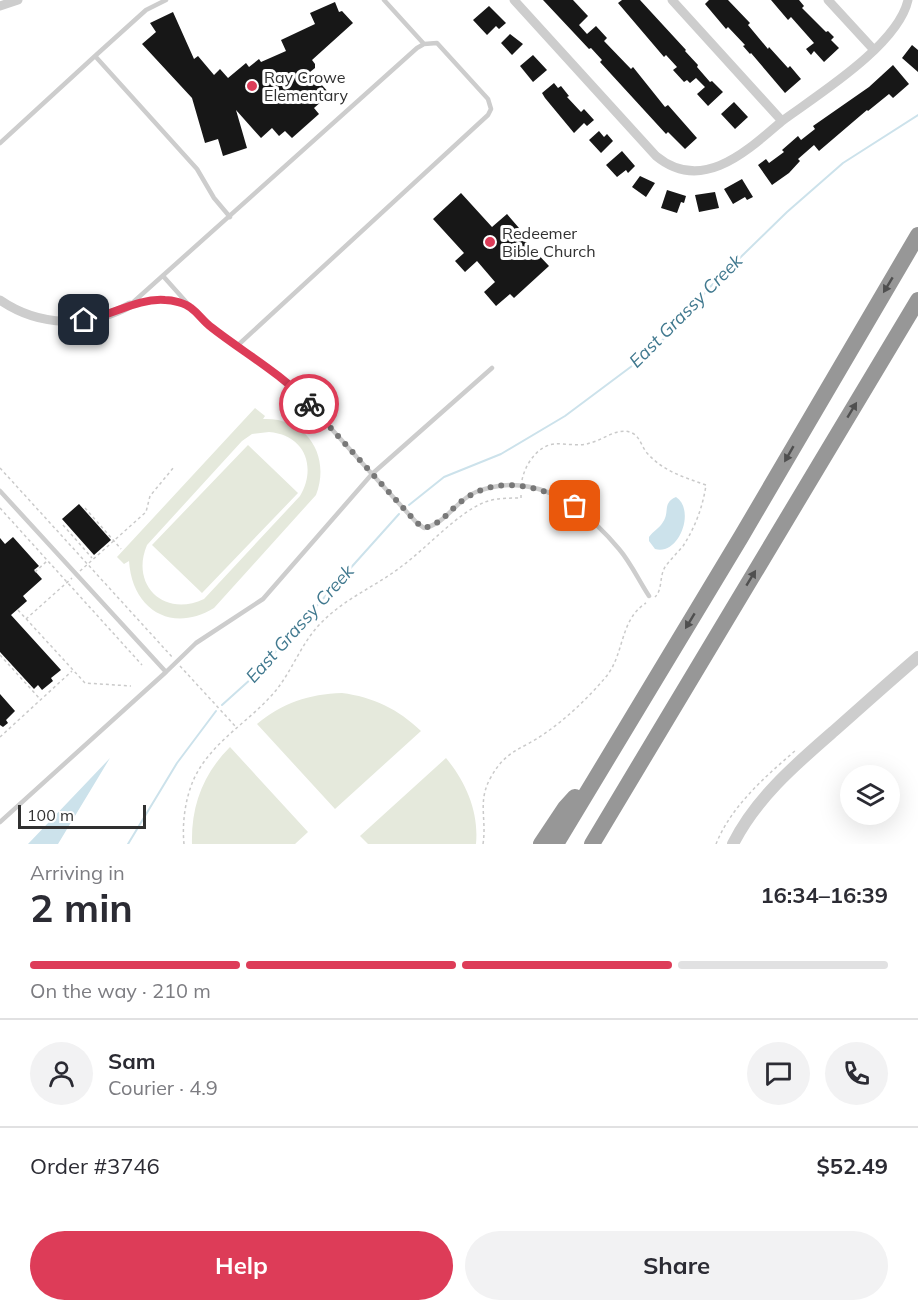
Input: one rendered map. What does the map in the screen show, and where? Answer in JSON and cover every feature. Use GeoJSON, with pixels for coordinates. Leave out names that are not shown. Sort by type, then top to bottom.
{"type":"FeatureCollection","features":[{"type":"Feature","properties":{"kind":"highway"},"geometry":{"type":"LineString","coordinates":[[556,844],[918,235]]}},
{"type":"Feature","properties":{"kind":"highway"},"geometry":{"type":"LineString","coordinates":[[592,844],[918,300]]}},
{"type":"Feature","properties":{"kind":"highway"},"geometry":{"type":"LineString","coordinates":[[599,844],[721,628]]}},
{"type":"Feature","properties":{"kind":"highway"},"geometry":{"type":"LineString","coordinates":[[541,844],[565,808],[602,768]]}},
{"type":"Feature","properties":{"kind":"street"},"geometry":{"type":"LineString","coordinates":[[0,6],[18,0]]}},
{"type":"Feature","properties":{"kind":"street"},"geometry":{"type":"LineString","coordinates":[[514,0],[667,166],[698,172],[717,168],[764,136],[874,50],[895,30],[908,0]]}},
{"type":"Feature","properties":{"kind":"street"},"geometry":{"type":"LineString","coordinates":[[672,0],[782,121]]}},
{"type":"Feature","properties":{"kind":"street"},"geometry":{"type":"LineString","coordinates":[[828,0],[874,50]]}},
{"type":"Feature","properties":{"kind":"street"},"geometry":{"type":"LineString","coordinates":[[0,300],[32,316],[55,322],[98,318],[130,304]]}},
{"type":"Feature","properties":{"kind":"street"},"geometry":{"type":"LineString","coordinates":[[733,844],[744,822],[764,797],[806,756],[918,657]]}},
{"type":"Feature","properties":{"kind":"lane"},"geometry":{"type":"LineString","coordinates":[[0,143],[146,10],[166,0]]}},
{"type":"Feature","properties":{"kind":"lane"},"geometry":{"type":"LineString","coordinates":[[384,0],[424,44]]}},
{"type":"Feature","properties":{"kind":"lane"},"geometry":{"type":"LineString","coordinates":[[130,304],[417,48],[424,44],[437,43],[488,99],[491,109],[488,115],[237,346]]}},
{"type":"Feature","properties":{"kind":"lane"},"geometry":{"type":"LineString","coordinates":[[95,56],[197,169],[214,198],[230,217]]}},
{"type":"Feature","properties":{"kind":"lane"},"geometry":{"type":"LineString","coordinates":[[163,276],[204,322],[292,386],[424,528],[435,526],[473,493],[492,486],[521,485],[558,495],[592,520],[621,551],[649,596]]}},
{"type":"Feature","properties":{"kind":"lane"},"geometry":{"type":"LineString","coordinates":[[130,304],[166,300],[191,307]]}},
{"type":"Feature","properties":{"kind":"lane"},"geometry":{"type":"LineString","coordinates":[[0,822],[204,637],[263,599],[372,474],[492,368]]}},
{"type":"Feature","properties":{"kind":"lane"},"geometry":{"type":"LineString","coordinates":[[0,491],[166,672]]}},
{"type":"Feature","properties":{"kind":"path"},"geometry":{"type":"LineString","coordinates":[[183,844],[186,802],[193,781],[208,758],[236,727],[278,688],[308,638],[341,604],[378,583],[456,520],[486,501],[521,498],[522,478],[530,459],[551,444],[589,444],[614,433],[625,432],[637,436],[647,453],[671,472],[706,485],[697,519],[684,544],[664,568],[657,597],[641,607],[628,621],[616,662],[607,676],[546,733],[502,760],[484,792],[483,844]]}},
{"type":"Feature","properties":{"kind":"path"},"geometry":{"type":"LineString","coordinates":[[26,619],[146,512],[150,496],[174,467]]}},
{"type":"Feature","properties":{"kind":"path"},"geometry":{"type":"LineString","coordinates":[[0,468],[236,727]]}},
{"type":"Feature","properties":{"kind":"path"},"geometry":{"type":"LineString","coordinates":[[0,508],[142,665]]}},
{"type":"Feature","properties":{"kind":"path"},"geometry":{"type":"LineString","coordinates":[[85,508],[121,549]]}},
{"type":"Feature","properties":{"kind":"path"},"geometry":{"type":"LineString","coordinates":[[63,525],[93,559]]}},
{"type":"Feature","properties":{"kind":"path"},"geometry":{"type":"LineString","coordinates":[[424,528],[434,540]]}},
{"type":"Feature","properties":{"kind":"path"},"geometry":{"type":"LineString","coordinates":[[63,538],[69,532]]}},
{"type":"Feature","properties":{"kind":"path"},"geometry":{"type":"LineString","coordinates":[[35,572],[47,561]]}},
{"type":"Feature","properties":{"kind":"path"},"geometry":{"type":"LineString","coordinates":[[18,610],[85,683],[131,686]]}},
{"type":"Feature","properties":{"kind":"path"},"geometry":{"type":"LineString","coordinates":[[0,655],[41,699]]}},
{"type":"Feature","properties":{"kind":"path"},"geometry":{"type":"LineString","coordinates":[[0,737],[72,670]]}},
{"type":"Feature","properties":{"kind":"path"},"geometry":{"type":"LineString","coordinates":[[716,844],[733,813],[749,794],[797,749]]}},
{"type":"Feature","properties":{"kind":"shaded area"},"geometry":{"type":"Polygon","coordinates":[[[255,408],[265,416],[263,419],[279,420],[292,425],[312,442],[320,466],[320,480],[316,495],[214,608],[183,618],[169,617],[156,612],[146,604],[138,592],[132,578],[129,561],[124,564],[117,557],[255,408]],[[269,432],[252,434],[242,441],[147,545],[143,560],[143,573],[147,585],[154,594],[164,601],[176,604],[189,604],[204,599],[300,496],[307,474],[304,454],[291,439],[269,432]]]}},
{"type":"Feature","properties":{"kind":"shaded area"},"geometry":{"type":"Polygon","coordinates":[[[248,445],[298,493],[202,593],[152,545],[248,445]]]}},
{"type":"Feature","properties":{"kind":"shaded area"},"geometry":{"type":"Polygon","coordinates":[[[342,693],[384,705],[403,716],[421,731],[335,809],[257,724],[276,710],[296,701],[318,695],[342,693]]]}},
{"type":"Feature","properties":{"kind":"shaded area"},"geometry":{"type":"Polygon","coordinates":[[[230,747],[308,832],[295,844],[192,844],[192,830],[200,791],[213,768],[230,747]]]}},
{"type":"Feature","properties":{"kind":"shaded area"},"geometry":{"type":"Polygon","coordinates":[[[446,758],[460,777],[470,798],[475,820],[476,844],[368,844],[360,836],[446,758]]]}},
{"type":"Feature","properties":{"kind":"water"},"geometry":{"type":"Polygon","coordinates":[[[676,497],[682,503],[685,512],[682,530],[671,546],[655,549],[649,537],[662,524],[669,502],[676,497]]]}},
{"type":"Feature","properties":{"kind":"water"},"geometry":{"type":"Polygon","coordinates":[[[110,758],[58,844],[28,844],[110,758]]]}},
{"type":"Feature","properties":{"kind":"building"},"geometry":{"type":"Polygon","coordinates":[[[543,0],[573,0],[588,16],[579,25],[587,34],[596,26],[607,38],[604,41],[631,69],[633,67],[665,107],[668,105],[697,138],[685,149],[668,132],[666,134],[600,62],[602,60],[591,48],[589,49],[543,0]]]}},
{"type":"Feature","properties":{"kind":"building"},"geometry":{"type":"Polygon","coordinates":[[[622,0],[640,0],[686,50],[710,82],[712,81],[723,92],[708,106],[697,94],[705,87],[696,78],[690,83],[687,80],[684,82],[673,70],[677,67],[666,55],[664,57],[618,3],[622,0]]]}},
{"type":"Feature","properties":{"kind":"building"},"geometry":{"type":"Polygon","coordinates":[[[709,0],[728,0],[750,23],[748,25],[768,49],[769,47],[801,79],[785,93],[743,46],[745,45],[728,27],[726,29],[705,4],[709,0]]]}},
{"type":"Feature","properties":{"kind":"building"},"geometry":{"type":"Polygon","coordinates":[[[771,0],[799,0],[804,6],[802,8],[834,37],[831,40],[839,48],[824,62],[814,51],[811,55],[806,49],[814,43],[791,17],[788,20],[771,0]]]}},
{"type":"Feature","properties":{"kind":"building","name":"Ray Crowe Elementary"},"geometry":{"type":"Polygon","coordinates":[[[335,2],[339,12],[342,11],[353,23],[312,60],[315,68],[310,72],[330,94],[314,108],[319,114],[292,138],[285,131],[279,136],[272,128],[261,138],[236,110],[247,148],[223,156],[218,139],[205,143],[192,98],[142,44],[156,32],[150,23],[173,12],[194,59],[198,56],[214,75],[220,69],[228,78],[246,63],[249,67],[259,59],[261,62],[286,51],[281,40],[315,24],[310,13],[335,2]]]}},
{"type":"Feature","properties":{"kind":"building"},"geometry":{"type":"Polygon","coordinates":[[[489,6],[506,23],[499,29],[496,26],[487,35],[473,20],[489,6]]]}},
{"type":"Feature","properties":{"kind":"building"},"geometry":{"type":"Polygon","coordinates":[[[510,34],[523,44],[512,55],[501,43],[510,34]]]}},
{"type":"Feature","properties":{"kind":"building"},"geometry":{"type":"Polygon","coordinates":[[[912,45],[918,50],[918,72],[902,58],[912,45]]]}},
{"type":"Feature","properties":{"kind":"building"},"geometry":{"type":"Polygon","coordinates":[[[533,55],[547,70],[533,82],[520,66],[533,55]]]}},
{"type":"Feature","properties":{"kind":"building"},"geometry":{"type":"Polygon","coordinates":[[[893,65],[909,84],[893,98],[889,94],[867,110],[819,151],[814,145],[798,159],[800,161],[789,173],[772,185],[758,165],[766,159],[769,163],[784,152],[782,150],[798,136],[801,140],[815,129],[813,126],[869,87],[893,65]]]}},
{"type":"Feature","properties":{"kind":"building"},"geometry":{"type":"Polygon","coordinates":[[[554,83],[558,88],[561,86],[569,96],[567,97],[581,112],[584,109],[594,120],[587,126],[584,123],[574,133],[542,93],[554,83]]]}},
{"type":"Feature","properties":{"kind":"building"},"geometry":{"type":"Polygon","coordinates":[[[734,102],[748,117],[735,129],[721,114],[734,102]]]}},
{"type":"Feature","properties":{"kind":"building"},"geometry":{"type":"Polygon","coordinates":[[[599,131],[604,137],[607,134],[613,141],[601,153],[589,140],[599,131]]]}},
{"type":"Feature","properties":{"kind":"building"},"geometry":{"type":"Polygon","coordinates":[[[622,151],[635,166],[628,173],[626,170],[617,177],[606,165],[622,151]]]}},
{"type":"Feature","properties":{"kind":"building"},"geometry":{"type":"Polygon","coordinates":[[[640,176],[655,183],[646,197],[632,187],[640,176]]]}},
{"type":"Feature","properties":{"kind":"building"},"geometry":{"type":"Polygon","coordinates":[[[742,179],[753,197],[747,200],[745,197],[733,204],[724,189],[742,179]]]}},
{"type":"Feature","properties":{"kind":"building"},"geometry":{"type":"Polygon","coordinates":[[[667,190],[686,196],[677,213],[661,208],[667,190]]]}},
{"type":"Feature","properties":{"kind":"building"},"geometry":{"type":"Polygon","coordinates":[[[715,192],[719,208],[699,212],[695,195],[715,192]]]}},
{"type":"Feature","properties":{"kind":"building","name":"Redeemer Bible Church"},"geometry":{"type":"Polygon","coordinates":[[[461,193],[492,227],[507,214],[519,228],[516,231],[549,266],[514,298],[510,294],[496,306],[484,292],[495,282],[477,261],[465,272],[455,261],[464,253],[433,219],[461,193]]]}},
{"type":"Feature","properties":{"kind":"building"},"geometry":{"type":"Polygon","coordinates":[[[79,504],[111,540],[94,555],[62,519],[79,504]]]}},
{"type":"Feature","properties":{"kind":"building"},"geometry":{"type":"Polygon","coordinates":[[[13,537],[39,566],[34,570],[42,579],[23,596],[27,601],[11,615],[61,670],[42,690],[38,685],[34,689],[0,652],[0,538],[5,544],[13,537]]]}},
{"type":"Feature","properties":{"kind":"building"},"geometry":{"type":"Polygon","coordinates":[[[0,694],[15,711],[3,727],[0,725],[0,694]]]}},
{"type":"Feature","properties":{"kind":"waterway","name":"East Grassy Creek"},"geometry":{"type":"LineString","coordinates":[[409,505],[444,477],[501,454],[565,416],[648,354],[679,324],[709,288],[787,212],[843,163],[918,115]]}},
{"type":"Feature","properties":{"kind":"waterway","name":"East Grassy Creek"},"geometry":{"type":"LineString","coordinates":[[222,705],[252,678],[399,514]]}},
{"type":"Feature","properties":{"kind":"waterway","name":"East Grassy Creek"},"geometry":{"type":"LineString","coordinates":[[128,844],[177,763],[216,711]]}},
{"type":"Feature","properties":{"kind":"way so far"},"geometry":{"type":"LineString","coordinates":[[309,404],[424,528],[435,526],[473,493],[492,486],[513,484],[536,488],[558,495],[575,506]]}},
{"type":"Feature","properties":{"kind":"place","name":"Ray Crowe Elementary"},"geometry":{"type":"Point","coordinates":[252,86]}},
{"type":"Feature","properties":{"kind":"place","name":"Redeemer Bible Church"},"geometry":{"type":"Point","coordinates":[490,242]}},
{"type":"Feature","properties":{"kind":"route"},"geometry":{"type":"LineString","coordinates":[[84,320],[111,314],[130,304],[154,300],[174,301],[191,307],[204,322],[292,386],[309,404]]}}]}
